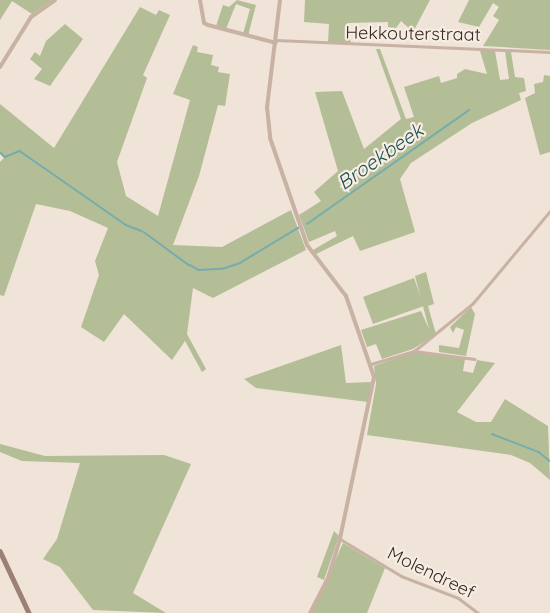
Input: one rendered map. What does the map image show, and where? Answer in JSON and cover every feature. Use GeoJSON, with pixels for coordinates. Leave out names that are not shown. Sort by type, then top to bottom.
{"type":"FeatureCollection","features":[{"type":"Feature","properties":{"kind":"main road"},"geometry":{"type":"LineString","coordinates":[[0,551],[29,613]]}},
{"type":"Feature","properties":{"kind":"street"},"geometry":{"type":"LineString","coordinates":[[0,67],[31,17],[55,0]]}},
{"type":"Feature","properties":{"kind":"street"},"geometry":{"type":"LineString","coordinates":[[200,0],[204,22],[208,25],[276,42]]}},
{"type":"Feature","properties":{"kind":"street"},"geometry":{"type":"LineString","coordinates":[[280,0],[267,107],[270,138],[307,245],[346,296],[371,364],[373,391],[340,539],[328,578],[310,613]]}},
{"type":"Feature","properties":{"kind":"street","name":"Hekkouterstraat"},"geometry":{"type":"LineString","coordinates":[[276,42],[550,52]]}},
{"type":"Feature","properties":{"kind":"street"},"geometry":{"type":"LineString","coordinates":[[371,364],[414,351],[473,303],[550,211]]}},
{"type":"Feature","properties":{"kind":"street"},"geometry":{"type":"LineString","coordinates":[[414,351],[474,359]]}},
{"type":"Feature","properties":{"kind":"street","name":"Molendreef"},"geometry":{"type":"LineString","coordinates":[[340,539],[401,576],[458,598],[478,613]]}},
{"type":"Feature","properties":{"kind":"green space"},"geometry":{"type":"Polygon","coordinates":[[[0,0],[52,0],[32,14],[12,1],[0,20],[0,0]]]}},
{"type":"Feature","properties":{"kind":"green space"},"geometry":{"type":"Polygon","coordinates":[[[237,0],[256,5],[248,36],[243,34],[250,9],[236,4],[226,29],[216,26],[223,5],[229,7],[237,0]]]}},
{"type":"Feature","properties":{"kind":"green space"},"geometry":{"type":"Polygon","coordinates":[[[305,0],[430,0],[413,32],[401,21],[396,28],[388,27],[388,22],[347,23],[351,44],[328,42],[329,24],[304,22],[305,0]]]}},
{"type":"Feature","properties":{"kind":"green space"},"geometry":{"type":"Polygon","coordinates":[[[469,0],[550,0],[550,50],[483,46],[499,20],[493,16],[499,7],[493,3],[479,27],[458,22],[469,0]]]}},
{"type":"Feature","properties":{"kind":"green space"},"geometry":{"type":"Polygon","coordinates":[[[140,7],[156,15],[159,10],[170,15],[143,75],[147,78],[117,162],[126,196],[158,216],[190,100],[173,94],[193,45],[198,47],[197,52],[213,55],[211,65],[219,67],[218,72],[230,74],[225,106],[218,105],[199,176],[173,245],[222,247],[291,210],[306,250],[213,298],[193,288],[187,334],[206,369],[202,372],[185,341],[172,360],[124,314],[104,342],[81,327],[99,275],[95,261],[108,228],[70,211],[36,204],[4,296],[0,295],[0,162],[4,158],[0,154],[0,104],[54,148],[140,7]]]}},
{"type":"Feature","properties":{"kind":"green space"},"geometry":{"type":"Polygon","coordinates":[[[65,24],[83,39],[50,86],[34,79],[42,69],[30,59],[35,52],[40,56],[46,41],[65,24]]]}},
{"type":"Feature","properties":{"kind":"green space"},"geometry":{"type":"Polygon","coordinates":[[[376,49],[380,49],[406,119],[414,117],[404,87],[439,76],[441,83],[457,78],[457,74],[465,69],[487,74],[480,51],[495,51],[500,80],[509,79],[505,51],[511,52],[515,77],[524,78],[526,91],[519,93],[521,100],[472,123],[411,163],[400,179],[415,232],[360,251],[353,236],[316,254],[313,250],[337,236],[335,231],[309,242],[299,215],[321,201],[314,192],[338,171],[315,92],[342,91],[364,149],[401,119],[376,49]]]}},
{"type":"Feature","properties":{"kind":"green space"},"geometry":{"type":"Polygon","coordinates":[[[544,75],[550,76],[550,152],[540,155],[525,98],[535,93],[534,84],[543,82],[544,75]]]}},
{"type":"Feature","properties":{"kind":"green space"},"geometry":{"type":"Polygon","coordinates":[[[426,272],[434,304],[428,306],[436,334],[413,349],[382,359],[376,344],[367,347],[361,330],[421,311],[429,329],[415,276],[426,272]]]}},
{"type":"Feature","properties":{"kind":"green space"},"geometry":{"type":"Polygon","coordinates":[[[414,278],[424,306],[373,324],[363,297],[414,278]]]}},
{"type":"Feature","properties":{"kind":"green space"},"geometry":{"type":"Polygon","coordinates":[[[471,307],[475,314],[466,356],[439,352],[439,345],[459,348],[464,330],[456,327],[453,333],[450,327],[471,307]]]}},
{"type":"Feature","properties":{"kind":"green space"},"geometry":{"type":"Polygon","coordinates":[[[341,345],[346,383],[371,382],[368,402],[256,388],[244,379],[341,345]]]}},
{"type":"Feature","properties":{"kind":"green space"},"geometry":{"type":"Polygon","coordinates":[[[414,352],[465,359],[463,371],[473,373],[477,360],[495,363],[457,412],[476,422],[491,422],[505,399],[548,426],[550,480],[530,463],[511,455],[367,435],[376,384],[374,366],[414,352]]]}},
{"type":"Feature","properties":{"kind":"green space"},"geometry":{"type":"Polygon","coordinates":[[[0,444],[45,456],[164,455],[191,464],[133,593],[166,613],[93,610],[60,567],[43,559],[57,539],[80,463],[22,461],[0,452],[0,444]]]}},
{"type":"Feature","properties":{"kind":"green space"},"geometry":{"type":"Polygon","coordinates":[[[334,531],[339,536],[324,580],[317,577],[334,531]]]}},
{"type":"Feature","properties":{"kind":"green space"},"geometry":{"type":"Polygon","coordinates":[[[343,543],[385,568],[367,613],[312,613],[343,543]]]}},
{"type":"Feature","properties":{"kind":"waterway","name":"Broekbeek"},"geometry":{"type":"LineString","coordinates":[[307,224],[469,110]]}},
{"type":"Feature","properties":{"kind":"waterway","name":"Broekbeek"},"geometry":{"type":"LineString","coordinates":[[0,152],[5,157],[20,151],[126,225],[142,231]]}},
{"type":"Feature","properties":{"kind":"waterway","name":"Broekbeek"},"geometry":{"type":"LineString","coordinates":[[222,269],[240,263],[298,228]]}},
{"type":"Feature","properties":{"kind":"waterway","name":"Broekbeek"},"geometry":{"type":"LineString","coordinates":[[144,232],[189,265]]}},
{"type":"Feature","properties":{"kind":"waterway","name":"Broekbeek"},"geometry":{"type":"LineString","coordinates":[[190,265],[199,270],[221,269]]}},
{"type":"Feature","properties":{"kind":"waterway"},"geometry":{"type":"LineString","coordinates":[[492,434],[539,452],[550,461]]}}]}
